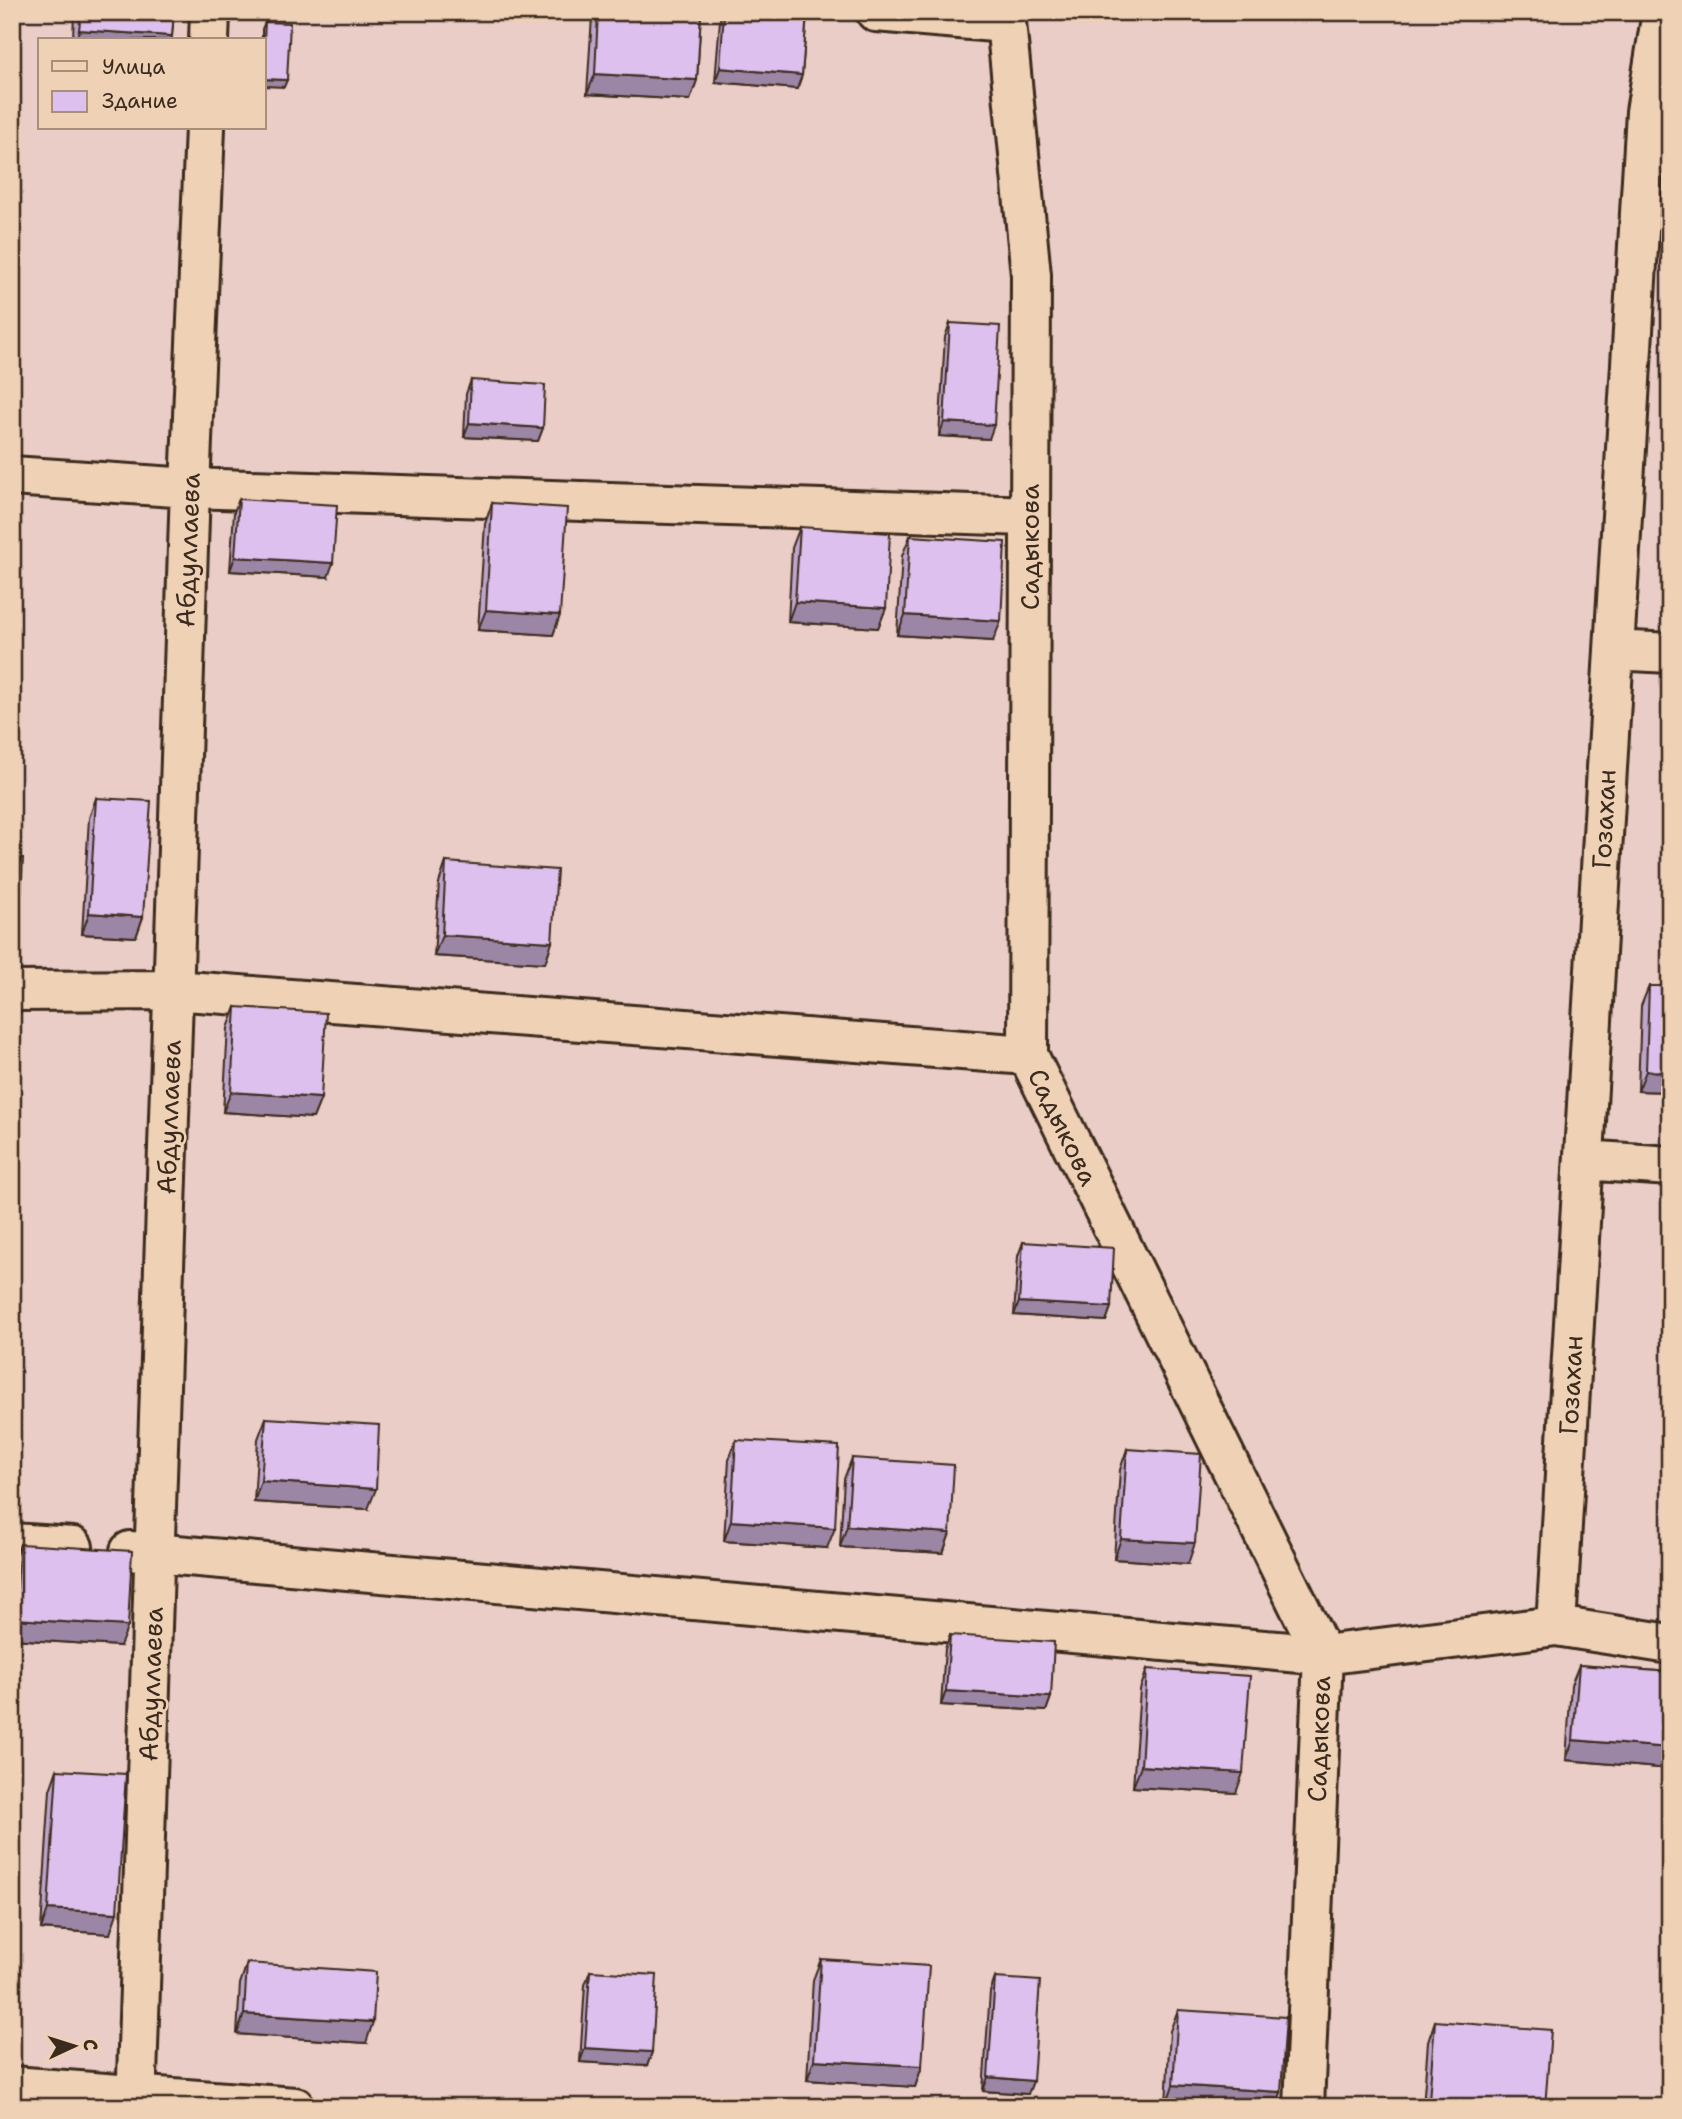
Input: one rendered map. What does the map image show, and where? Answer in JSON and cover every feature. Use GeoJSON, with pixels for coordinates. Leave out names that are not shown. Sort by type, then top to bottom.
{"type":"FeatureCollection","features":[{"type":"Feature","properties":{"kind":"street"},"geometry":{"type":"LineString","coordinates":[[209,38],[210,12]]}},
{"type":"Feature","properties":{"kind":"street"},"geometry":{"type":"LineString","coordinates":[[876,12],[1005,17]]}},
{"type":"Feature","properties":{"kind":"street","name":"Гозахан"},"geometry":{"type":"LineString","coordinates":[[1556,1626],[1614,650],[1658,113],[1662,12]]}},
{"type":"Feature","properties":{"kind":"street","name":"Садыкова"},"geometry":{"type":"LineString","coordinates":[[1005,17],[1031,275],[1028,1055],[1323,1655],[1304,2107]]}},
{"type":"Feature","properties":{"kind":"street","name":"Абдуллаева"},"geometry":{"type":"LineString","coordinates":[[137,2101],[190,488],[205,130]]}},
{"type":"Feature","properties":{"kind":"street"},"geometry":{"type":"LineString","coordinates":[[12,476],[190,488],[1030,516]]}},
{"type":"Feature","properties":{"kind":"street"},"geometry":{"type":"LineString","coordinates":[[1614,650],[1670,653]]}},
{"type":"Feature","properties":{"kind":"street"},"geometry":{"type":"LineString","coordinates":[[12,991],[173,990],[1028,1055]]}},
{"type":"Feature","properties":{"kind":"street"},"geometry":{"type":"LineString","coordinates":[[1584,1160],[1670,1166]]}},
{"type":"Feature","properties":{"kind":"street"},"geometry":{"type":"LineString","coordinates":[[12,1543],[155,1553],[1323,1655],[1556,1626],[1670,1644]]}},
{"type":"Feature","properties":{"kind":"street"},"geometry":{"type":"LineString","coordinates":[[12,2087],[137,2101],[295,2107]]}},
{"type":"Feature","properties":{"kind":"building"},"geometry":{"type":"Polygon","coordinates":[[[81,12],[174,12],[172,36],[79,30],[81,12]]]}},
{"type":"Feature","properties":{"kind":"building"},"geometry":{"type":"Polygon","coordinates":[[[598,12],[701,12],[697,80],[595,74],[598,12]]]}},
{"type":"Feature","properties":{"kind":"building"},"geometry":{"type":"Polygon","coordinates":[[[724,12],[807,13],[802,75],[720,68],[724,12]]]}},
{"type":"Feature","properties":{"kind":"building"},"geometry":{"type":"Polygon","coordinates":[[[265,22],[290,23],[287,80],[266,79],[265,22]]]}},
{"type":"Feature","properties":{"kind":"building"},"geometry":{"type":"Polygon","coordinates":[[[950,323],[1000,326],[994,425],[944,422],[950,323]]]}},
{"type":"Feature","properties":{"kind":"building"},"geometry":{"type":"Polygon","coordinates":[[[471,380],[545,385],[543,428],[469,423],[471,380]]]}},
{"type":"Feature","properties":{"kind":"building"},"geometry":{"type":"Polygon","coordinates":[[[239,499],[337,505],[333,563],[235,557],[239,499]]]}},
{"type":"Feature","properties":{"kind":"building"},"geometry":{"type":"Polygon","coordinates":[[[492,503],[567,508],[560,615],[486,610],[492,503]]]}},
{"type":"Feature","properties":{"kind":"building"},"geometry":{"type":"Polygon","coordinates":[[[800,527],[890,533],[886,608],[795,602],[800,527]]]}},
{"type":"Feature","properties":{"kind":"building"},"geometry":{"type":"Polygon","coordinates":[[[910,536],[1005,542],[1001,621],[905,615],[910,536]]]}},
{"type":"Feature","properties":{"kind":"building"},"geometry":{"type":"Polygon","coordinates":[[[96,798],[151,801],[143,917],[89,913],[96,798]]]}},
{"type":"Feature","properties":{"kind":"building"},"geometry":{"type":"Polygon","coordinates":[[[12,858],[23,858],[20,918],[12,917],[12,858]]]}},
{"type":"Feature","properties":{"kind":"building"},"geometry":{"type":"Polygon","coordinates":[[[446,862],[557,870],[552,942],[442,935],[446,862]]]}},
{"type":"Feature","properties":{"kind":"building"},"geometry":{"type":"Polygon","coordinates":[[[1649,986],[1670,986],[1670,1072],[1646,1071],[1649,986]]]}},
{"type":"Feature","properties":{"kind":"building"},"geometry":{"type":"Polygon","coordinates":[[[236,1007],[326,1013],[321,1098],[231,1092],[236,1007]]]}},
{"type":"Feature","properties":{"kind":"building"},"geometry":{"type":"Polygon","coordinates":[[[1023,1242],[1114,1248],[1111,1307],[1019,1302],[1023,1242]]]}},
{"type":"Feature","properties":{"kind":"building"},"geometry":{"type":"Polygon","coordinates":[[[266,1418],[379,1425],[376,1489],[261,1481],[266,1418]]]}},
{"type":"Feature","properties":{"kind":"building"},"geometry":{"type":"Polygon","coordinates":[[[736,1440],[839,1446],[835,1528],[731,1521],[736,1440]]]}},
{"type":"Feature","properties":{"kind":"building"},"geometry":{"type":"Polygon","coordinates":[[[1127,1449],[1201,1454],[1195,1543],[1121,1539],[1127,1449]]]}},
{"type":"Feature","properties":{"kind":"building"},"geometry":{"type":"Polygon","coordinates":[[[852,1458],[954,1465],[950,1533],[847,1526],[852,1458]]]}},
{"type":"Feature","properties":{"kind":"building"},"geometry":{"type":"Polygon","coordinates":[[[20,1544],[132,1551],[128,1626],[15,1619],[20,1544]]]}},
{"type":"Feature","properties":{"kind":"building"},"geometry":{"type":"Polygon","coordinates":[[[950,1635],[1054,1642],[1051,1697],[946,1691],[950,1635]]]}},
{"type":"Feature","properties":{"kind":"building"},"geometry":{"type":"Polygon","coordinates":[[[1579,1665],[1670,1672],[1670,1748],[1573,1740],[1579,1665]]]}},
{"type":"Feature","properties":{"kind":"building"},"geometry":{"type":"Polygon","coordinates":[[[1147,1669],[1250,1676],[1243,1773],[1141,1766],[1147,1669]]]}},
{"type":"Feature","properties":{"kind":"building"},"geometry":{"type":"Polygon","coordinates":[[[57,1770],[126,1774],[117,1913],[48,1909],[57,1770]]]}},
{"type":"Feature","properties":{"kind":"building"},"geometry":{"type":"Polygon","coordinates":[[[821,1959],[929,1966],[922,2066],[814,2060],[821,1959]]]}},
{"type":"Feature","properties":{"kind":"building"},"geometry":{"type":"Polygon","coordinates":[[[247,1963],[376,1972],[373,2022],[244,2014],[247,1963]]]}},
{"type":"Feature","properties":{"kind":"building"},"geometry":{"type":"Polygon","coordinates":[[[590,1971],[657,1975],[652,2052],[585,2048],[590,1971]]]}},
{"type":"Feature","properties":{"kind":"building"},"geometry":{"type":"Polygon","coordinates":[[[995,1978],[1040,1981],[1033,2081],[988,2077],[995,1978]]]}},
{"type":"Feature","properties":{"kind":"building"},"geometry":{"type":"Polygon","coordinates":[[[1178,2010],[1286,2017],[1281,2092],[1173,2085],[1178,2010]]]}},
{"type":"Feature","properties":{"kind":"building"},"geometry":{"type":"Polygon","coordinates":[[[1435,2021],[1551,2030],[1545,2107],[1502,2107],[1429,2101],[1435,2021]]]}}]}
